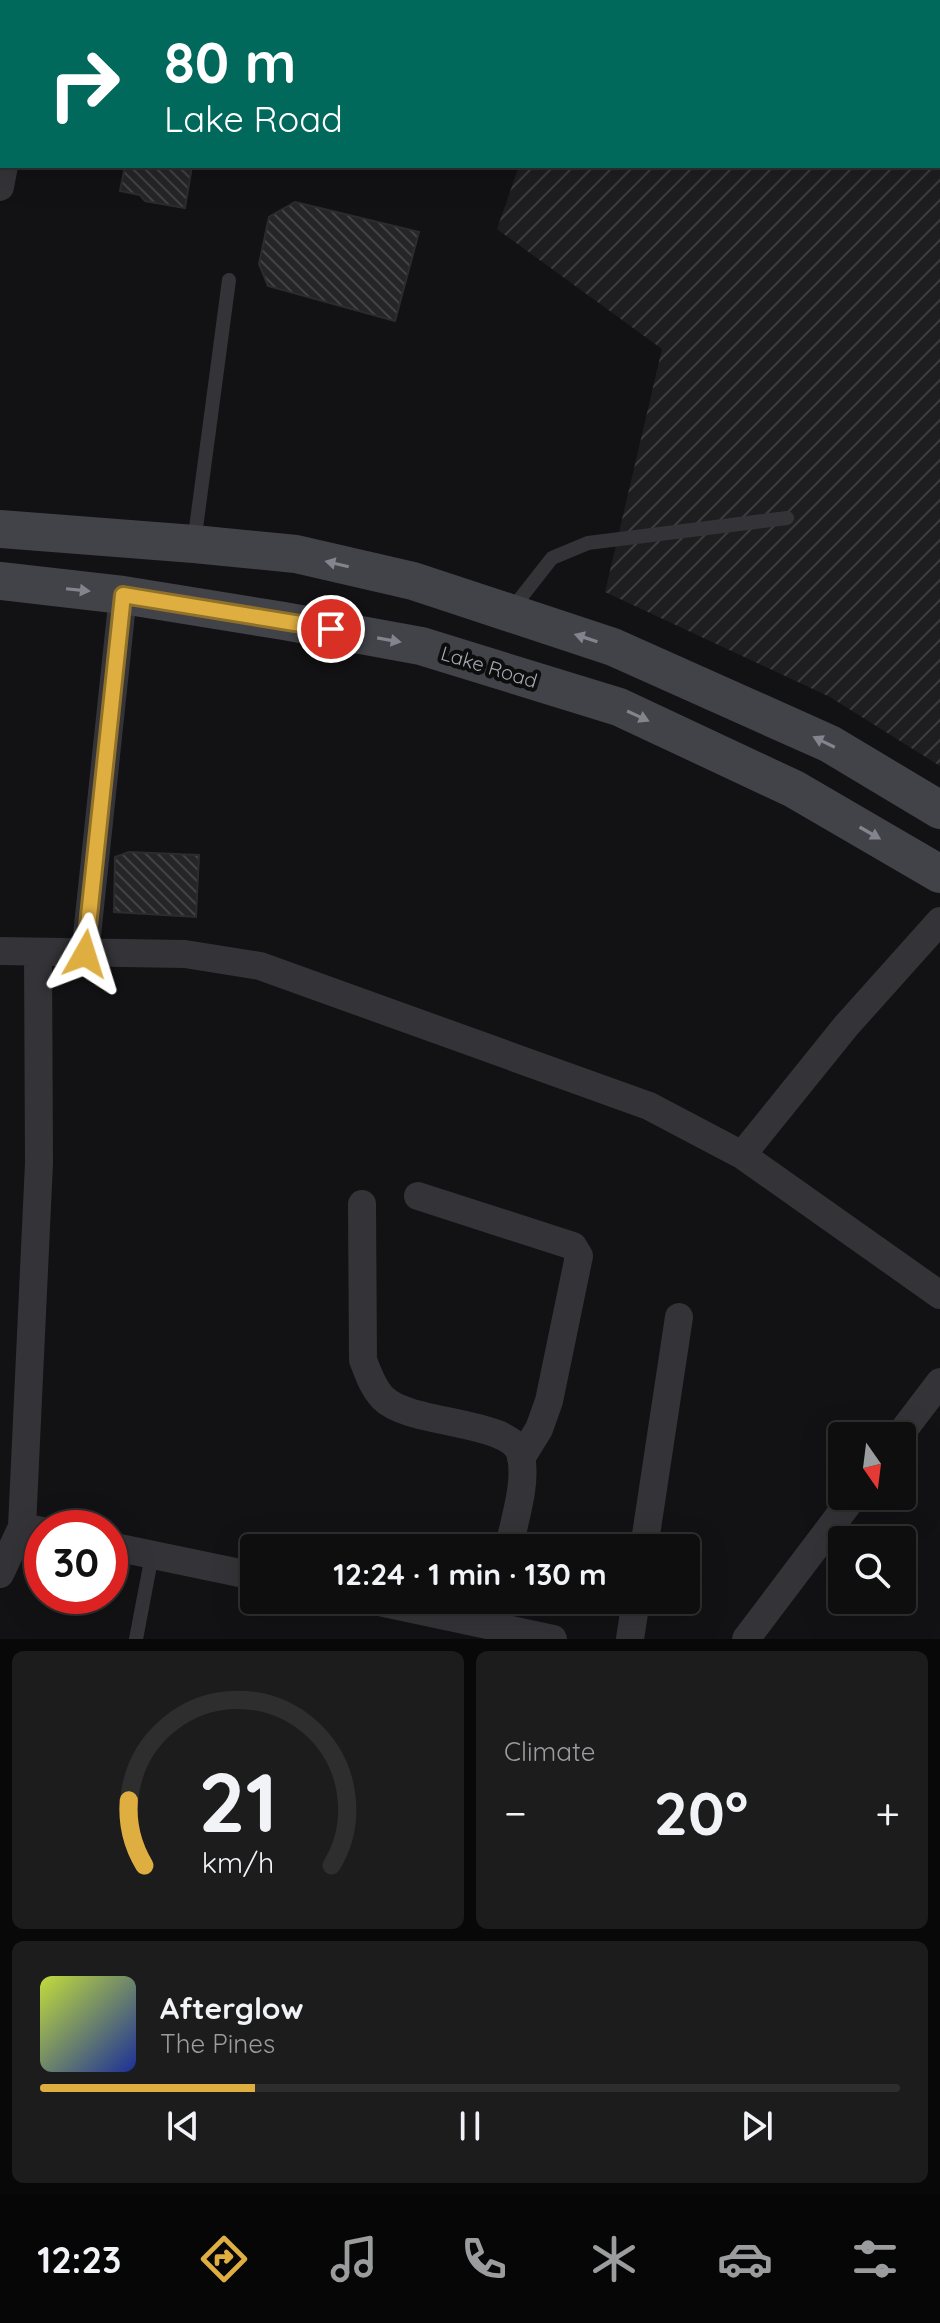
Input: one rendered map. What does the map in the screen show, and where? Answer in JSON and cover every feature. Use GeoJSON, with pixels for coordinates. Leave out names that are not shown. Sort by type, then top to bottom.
{"type":"FeatureCollection","features":[{"type":"Feature","properties":{"kind":"main road"},"geometry":{"type":"LineString","coordinates":[[0,529],[296,554],[413,581],[613,647],[815,738],[940,810]]}},
{"type":"Feature","properties":{"kind":"main road","name":"Lake Road"},"geometry":{"type":"LineString","coordinates":[[0,581],[123,595],[421,646],[619,707],[794,789],[940,874]]}},
{"type":"Feature","properties":{"kind":"street"},"geometry":{"type":"LineString","coordinates":[[85,954],[123,595]]}},
{"type":"Feature","properties":{"kind":"street"},"geometry":{"type":"LineString","coordinates":[[742,1155],[846,1026],[940,921]]}},
{"type":"Feature","properties":{"kind":"street"},"geometry":{"type":"LineString","coordinates":[[0,951],[185,954],[260,966],[649,1106],[742,1155],[940,1295]]}},
{"type":"Feature","properties":{"kind":"street"},"geometry":{"type":"LineString","coordinates":[[32,1510],[39,1163],[38,952]]}},
{"type":"Feature","properties":{"kind":"street"},"geometry":{"type":"LineString","coordinates":[[418,1196],[573,1246],[579,1256],[549,1401],[539,1429],[521,1458]]}},
{"type":"Feature","properties":{"kind":"street"},"geometry":{"type":"LineString","coordinates":[[362,1204],[363,1360],[372,1383],[383,1399],[410,1413],[509,1439],[517,1445],[521,1458],[520,1491],[512,1534]]}},
{"type":"Feature","properties":{"kind":"street"},"geometry":{"type":"LineString","coordinates":[[646,1534],[679,1317]]}},
{"type":"Feature","properties":{"kind":"street"},"geometry":{"type":"LineString","coordinates":[[910,1422],[940,1382]]}},
{"type":"Feature","properties":{"kind":"street"},"geometry":{"type":"LineString","coordinates":[[746,1639],[843,1510]]}},
{"type":"Feature","properties":{"kind":"street"},"geometry":{"type":"LineString","coordinates":[[0,1574],[24,1540]]}},
{"type":"Feature","properties":{"kind":"street"},"geometry":{"type":"LineString","coordinates":[[128,1550],[240,1573]]}},
{"type":"Feature","properties":{"kind":"street"},"geometry":{"type":"LineString","coordinates":[[498,1614],[553,1639]]}},
{"type":"Feature","properties":{"kind":"street"},"geometry":{"type":"LineString","coordinates":[[630,1639],[634,1614]]}},
{"type":"Feature","properties":{"kind":"lane"},"geometry":{"type":"LineString","coordinates":[[194,544],[229,280]]}},
{"type":"Feature","properties":{"kind":"lane"},"geometry":{"type":"LineString","coordinates":[[509,613],[552,558],[588,543],[787,518]]}},
{"type":"Feature","properties":{"kind":"lane"},"geometry":{"type":"LineString","coordinates":[[136,1639],[152,1555]]}},
{"type":"Feature","properties":{"kind":"shaded area"},"geometry":{"type":"Polygon","coordinates":[[[518,168],[940,168],[940,766],[830,697],[605,592],[662,349],[497,229],[518,168]]]}},
{"type":"Feature","properties":{"kind":"building"},"geometry":{"type":"Polygon","coordinates":[[[125,168],[192,168],[185,208],[145,201],[140,195],[120,191],[125,168]]]}},
{"type":"Feature","properties":{"kind":"building"},"geometry":{"type":"Polygon","coordinates":[[[295,202],[419,232],[395,321],[268,286],[259,264],[269,217],[295,202]]]}},
{"type":"Feature","properties":{"kind":"building"},"geometry":{"type":"Polygon","coordinates":[[[129,852],[199,855],[196,917],[114,912],[115,857],[129,852]]]}},
{"type":"Feature","properties":{"kind":"route"},"geometry":{"type":"LineString","coordinates":[[85,954],[123,595],[331,629]]}}]}
